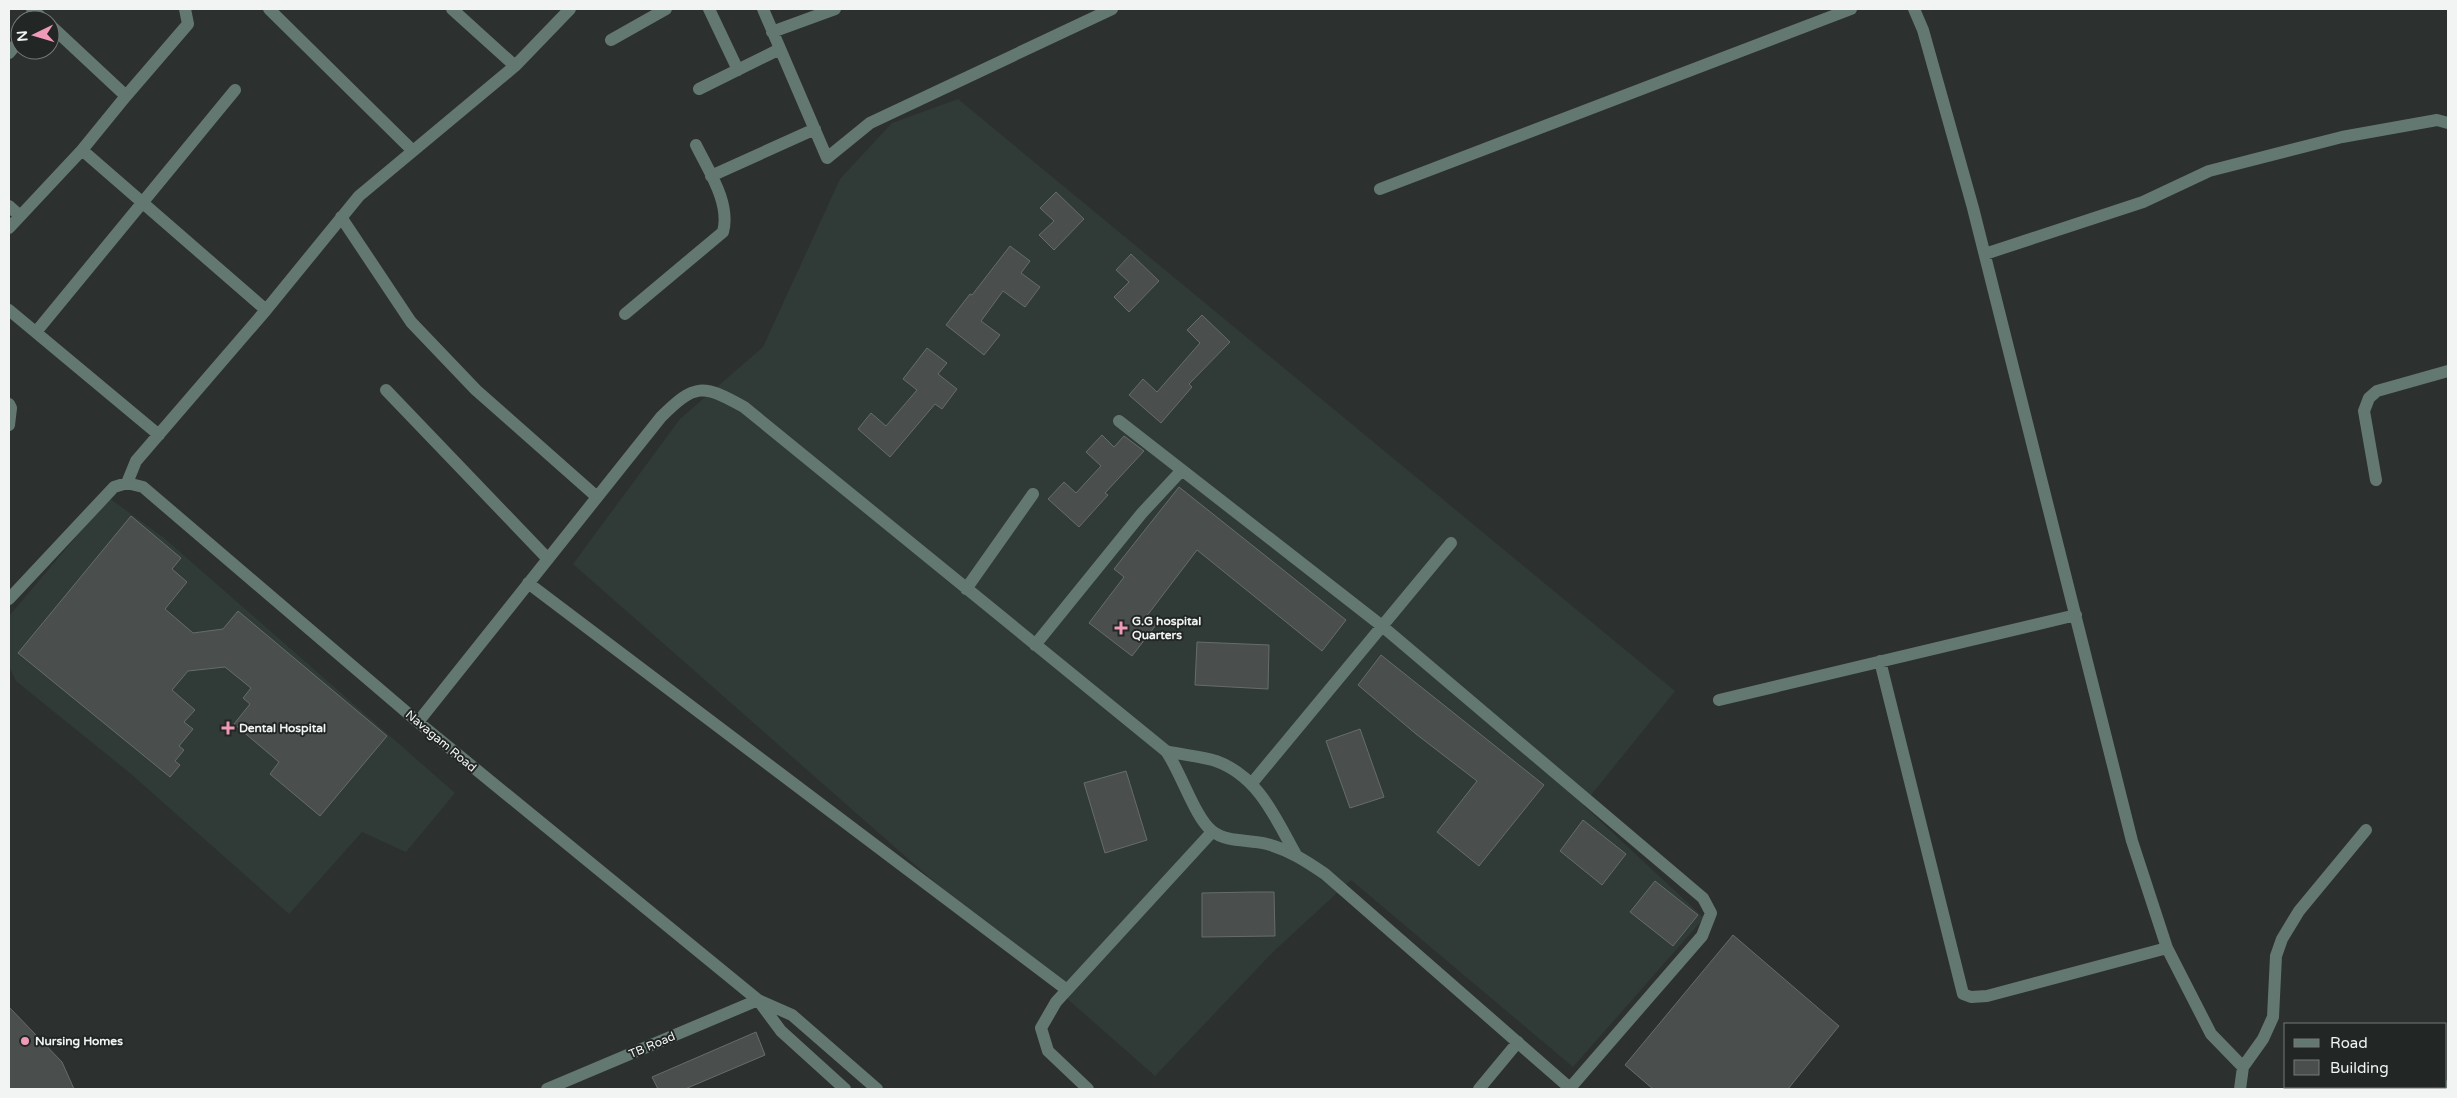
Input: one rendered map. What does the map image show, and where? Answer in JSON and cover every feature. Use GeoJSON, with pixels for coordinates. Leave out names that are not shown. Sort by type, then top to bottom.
{"type":"FeatureCollection","features":[{"type":"Feature","properties":{"kind":"street"},"geometry":{"type":"LineString","coordinates":[[9,228],[82,150],[188,24],[185,9]]}},
{"type":"Feature","properties":{"kind":"street"},"geometry":{"type":"LineString","coordinates":[[269,9],[412,151]]}},
{"type":"Feature","properties":{"kind":"street"},"geometry":{"type":"LineString","coordinates":[[452,9],[515,66]]}},
{"type":"Feature","properties":{"kind":"street"},"geometry":{"type":"LineString","coordinates":[[9,599],[114,487],[126,483],[136,461],[266,310],[359,196],[515,66],[570,9]]}},
{"type":"Feature","properties":{"kind":"street"},"geometry":{"type":"LineString","coordinates":[[610,40],[666,9]]}},
{"type":"Feature","properties":{"kind":"street"},"geometry":{"type":"LineString","coordinates":[[709,9],[738,70]]}},
{"type":"Feature","properties":{"kind":"street"},"geometry":{"type":"LineString","coordinates":[[763,9],[828,158],[870,123],[1112,9]]}},
{"type":"Feature","properties":{"kind":"street"},"geometry":{"type":"LineString","coordinates":[[772,32],[835,9]]}},
{"type":"Feature","properties":{"kind":"street"},"geometry":{"type":"LineString","coordinates":[[1380,189],[1851,9]]}},
{"type":"Feature","properties":{"kind":"street"},"geometry":{"type":"LineString","coordinates":[[1914,9],[1923,30],[1985,254],[2132,841],[2167,948],[2211,1034],[2243,1067]]}},
{"type":"Feature","properties":{"kind":"street"},"geometry":{"type":"LineString","coordinates":[[60,34],[126,96]]}},
{"type":"Feature","properties":{"kind":"street"},"geometry":{"type":"LineString","coordinates":[[699,89],[780,49]]}},
{"type":"Feature","properties":{"kind":"street"},"geometry":{"type":"LineString","coordinates":[[36,332],[235,90]]}},
{"type":"Feature","properties":{"kind":"street"},"geometry":{"type":"LineString","coordinates":[[1985,254],[2143,202],[2209,171],[2342,137],[2437,120],[2448,123]]}},
{"type":"Feature","properties":{"kind":"street"},"geometry":{"type":"LineString","coordinates":[[711,176],[815,130]]}},
{"type":"Feature","properties":{"kind":"street"},"geometry":{"type":"LineString","coordinates":[[625,314],[723,232],[726,223],[722,200],[696,145]]}},
{"type":"Feature","properties":{"kind":"street"},"geometry":{"type":"LineString","coordinates":[[82,150],[266,310]]}},
{"type":"Feature","properties":{"kind":"street"},"geometry":{"type":"LineString","coordinates":[[9,206],[20,216]]}},
{"type":"Feature","properties":{"kind":"street"},"geometry":{"type":"LineString","coordinates":[[341,217],[411,322],[476,390],[597,497]]}},
{"type":"Feature","properties":{"kind":"street"},"geometry":{"type":"LineString","coordinates":[[9,311],[159,435]]}},
{"type":"Feature","properties":{"kind":"street"},"geometry":{"type":"LineString","coordinates":[[2376,480],[2364,411],[2369,398],[2377,390],[2448,371]]}},
{"type":"Feature","properties":{"kind":"street"},"geometry":{"type":"LineString","coordinates":[[418,722],[671,407],[692,391],[705,389],[722,395],[744,407],[1166,751],[1177,767],[1202,820],[1212,832],[1226,838],[1266,844],[1295,854],[1325,874],[1571,1088],[1702,936],[1708,926],[1711,913],[1703,898],[1690,885],[1382,626],[1119,421]]}},
{"type":"Feature","properties":{"kind":"street"},"geometry":{"type":"LineString","coordinates":[[386,390],[548,559]]}},
{"type":"Feature","properties":{"kind":"street"},"geometry":{"type":"LineString","coordinates":[[9,404],[11,408],[9,426]]}},
{"type":"Feature","properties":{"kind":"street"},"geometry":{"type":"LineString","coordinates":[[1035,645],[1142,513],[1182,470]]}},
{"type":"Feature","properties":{"kind":"street","name":"Navagam Road"},"geometry":{"type":"LineString","coordinates":[[126,483],[143,487],[418,722],[758,1000],[781,1031],[845,1089]]}},
{"type":"Feature","properties":{"kind":"street"},"geometry":{"type":"LineString","coordinates":[[966,589],[1033,494]]}},
{"type":"Feature","properties":{"kind":"street"},"geometry":{"type":"LineString","coordinates":[[1252,783],[1451,542]]}},
{"type":"Feature","properties":{"kind":"street"},"geometry":{"type":"LineString","coordinates":[[528,584],[1067,990]]}},
{"type":"Feature","properties":{"kind":"street"},"geometry":{"type":"LineString","coordinates":[[1719,700],[2076,614]]}},
{"type":"Feature","properties":{"kind":"street"},"geometry":{"type":"LineString","coordinates":[[1880,661],[1963,994],[1971,997],[1987,996],[2167,948]]}},
{"type":"Feature","properties":{"kind":"street"},"geometry":{"type":"LineString","coordinates":[[1166,751],[1216,761],[1252,783],[1271,810],[1295,854]]}},
{"type":"Feature","properties":{"kind":"street"},"geometry":{"type":"LineString","coordinates":[[2240,1089],[2243,1067],[2263,1039],[2273,1017],[2276,956],[2282,940],[2299,911],[2366,830]]}},
{"type":"Feature","properties":{"kind":"street"},"geometry":{"type":"LineString","coordinates":[[1088,1089],[1048,1052],[1041,1028],[1056,1002],[1212,832]]}},
{"type":"Feature","properties":{"kind":"street","name":"Navagam Road"},"geometry":{"type":"LineString","coordinates":[[758,1000],[792,1015],[877,1089]]}},
{"type":"Feature","properties":{"kind":"street","name":"TB Road"},"geometry":{"type":"LineString","coordinates":[[547,1089],[758,1000]]}},
{"type":"Feature","properties":{"kind":"street"},"geometry":{"type":"LineString","coordinates":[[1479,1089],[1518,1042]]}},
{"type":"Feature","properties":{"kind":"shaded area","name":"G.G hospital Quarters"},"geometry":{"type":"Polygon","coordinates":[[[958,99],[1675,691],[1583,805],[1704,918],[1573,1067],[1351,880],[1274,951],[1155,1076],[573,564],[680,419],[763,347],[840,179],[892,123],[958,99]]]}},
{"type":"Feature","properties":{"kind":"shaded area","name":"Dental Hospital"},"geometry":{"type":"Polygon","coordinates":[[[109,498],[164,538],[455,793],[406,852],[362,832],[289,914],[131,774],[16,681],[9,666],[9,616],[109,498]]]}},
{"type":"Feature","properties":{"kind":"building"},"geometry":{"type":"Polygon","coordinates":[[[1056,192],[1084,219],[1054,250],[1039,235],[1054,221],[1040,208],[1056,192]]]}},
{"type":"Feature","properties":{"kind":"building"},"geometry":{"type":"Polygon","coordinates":[[[1010,246],[1030,261],[1021,273],[1040,287],[1025,307],[1003,291],[981,321],[1000,335],[984,355],[946,325],[1010,246]]]}},
{"type":"Feature","properties":{"kind":"building"},"geometry":{"type":"Polygon","coordinates":[[[1131,254],[1159,281],[1129,312],[1114,297],[1129,282],[1116,270],[1131,254]]]}},
{"type":"Feature","properties":{"kind":"building"},"geometry":{"type":"Polygon","coordinates":[[[1202,315],[1230,342],[1189,384],[1192,387],[1161,423],[1129,395],[1143,379],[1157,392],[1200,343],[1187,330],[1202,315]]]}},
{"type":"Feature","properties":{"kind":"building"},"geometry":{"type":"Polygon","coordinates":[[[927,348],[947,363],[938,374],[957,389],[942,409],[935,404],[890,457],[858,429],[871,413],[886,426],[917,390],[903,379],[927,348]]]}},
{"type":"Feature","properties":{"kind":"building"},"geometry":{"type":"Polygon","coordinates":[[[1102,435],[1114,447],[1124,436],[1144,451],[1105,493],[1108,495],[1079,527],[1048,499],[1064,482],[1076,493],[1101,466],[1086,452],[1102,435]]]}},
{"type":"Feature","properties":{"kind":"building"},"geometry":{"type":"Polygon","coordinates":[[[1179,487],[1346,620],[1322,651],[1197,550],[1146,617],[1156,625],[1132,656],[1089,623],[1124,577],[1114,569],[1179,487]]]}},
{"type":"Feature","properties":{"kind":"building"},"geometry":{"type":"Polygon","coordinates":[[[131,516],[181,558],[172,569],[187,582],[165,609],[193,633],[223,629],[238,611],[387,736],[320,816],[270,774],[279,762],[234,724],[250,704],[243,698],[251,688],[225,667],[188,671],[172,690],[195,710],[184,722],[193,729],[179,746],[184,750],[175,761],[180,765],[170,777],[18,653],[131,516]]]}},
{"type":"Feature","properties":{"kind":"building"},"geometry":{"type":"Polygon","coordinates":[[[1197,642],[1269,645],[1268,689],[1195,685],[1197,642]]]}},
{"type":"Feature","properties":{"kind":"building"},"geometry":{"type":"Polygon","coordinates":[[[1381,655],[1544,785],[1479,866],[1437,832],[1477,781],[1416,734],[1358,685],[1381,655]]]}},
{"type":"Feature","properties":{"kind":"building"},"geometry":{"type":"Polygon","coordinates":[[[1360,729],[1384,797],[1350,808],[1326,741],[1360,729]]]}},
{"type":"Feature","properties":{"kind":"building"},"geometry":{"type":"Polygon","coordinates":[[[1126,771],[1147,840],[1105,853],[1084,783],[1126,771]]]}},
{"type":"Feature","properties":{"kind":"building"},"geometry":{"type":"Polygon","coordinates":[[[1583,820],[1626,854],[1602,885],[1560,851],[1583,820]]]}},
{"type":"Feature","properties":{"kind":"building"},"geometry":{"type":"Polygon","coordinates":[[[1655,881],[1698,915],[1673,946],[1630,912],[1655,881]]]}},
{"type":"Feature","properties":{"kind":"building"},"geometry":{"type":"Polygon","coordinates":[[[1274,892],[1275,936],[1202,937],[1202,893],[1274,892]]]}},
{"type":"Feature","properties":{"kind":"building"},"geometry":{"type":"Polygon","coordinates":[[[1733,935],[1839,1026],[1788,1089],[1653,1089],[1625,1065],[1733,935]]]}},
{"type":"Feature","properties":{"kind":"building","name":"Nursing Homes"},"geometry":{"type":"Polygon","coordinates":[[[9,1007],[62,1062],[74,1089],[9,1089],[9,1007]]]}},
{"type":"Feature","properties":{"kind":"building"},"geometry":{"type":"Polygon","coordinates":[[[756,1032],[765,1055],[685,1089],[658,1089],[652,1077],[756,1032]]]}},
{"type":"Feature","properties":{"kind":"place","name":"G.G hospital Quarters"},"geometry":{"type":"Point","coordinates":[1121,628]}},
{"type":"Feature","properties":{"kind":"place","name":"Dental Hospital"},"geometry":{"type":"Point","coordinates":[228,728]}},
{"type":"Feature","properties":{"kind":"place","name":"Nursing Homes"},"geometry":{"type":"Point","coordinates":[25,1041]}}]}
